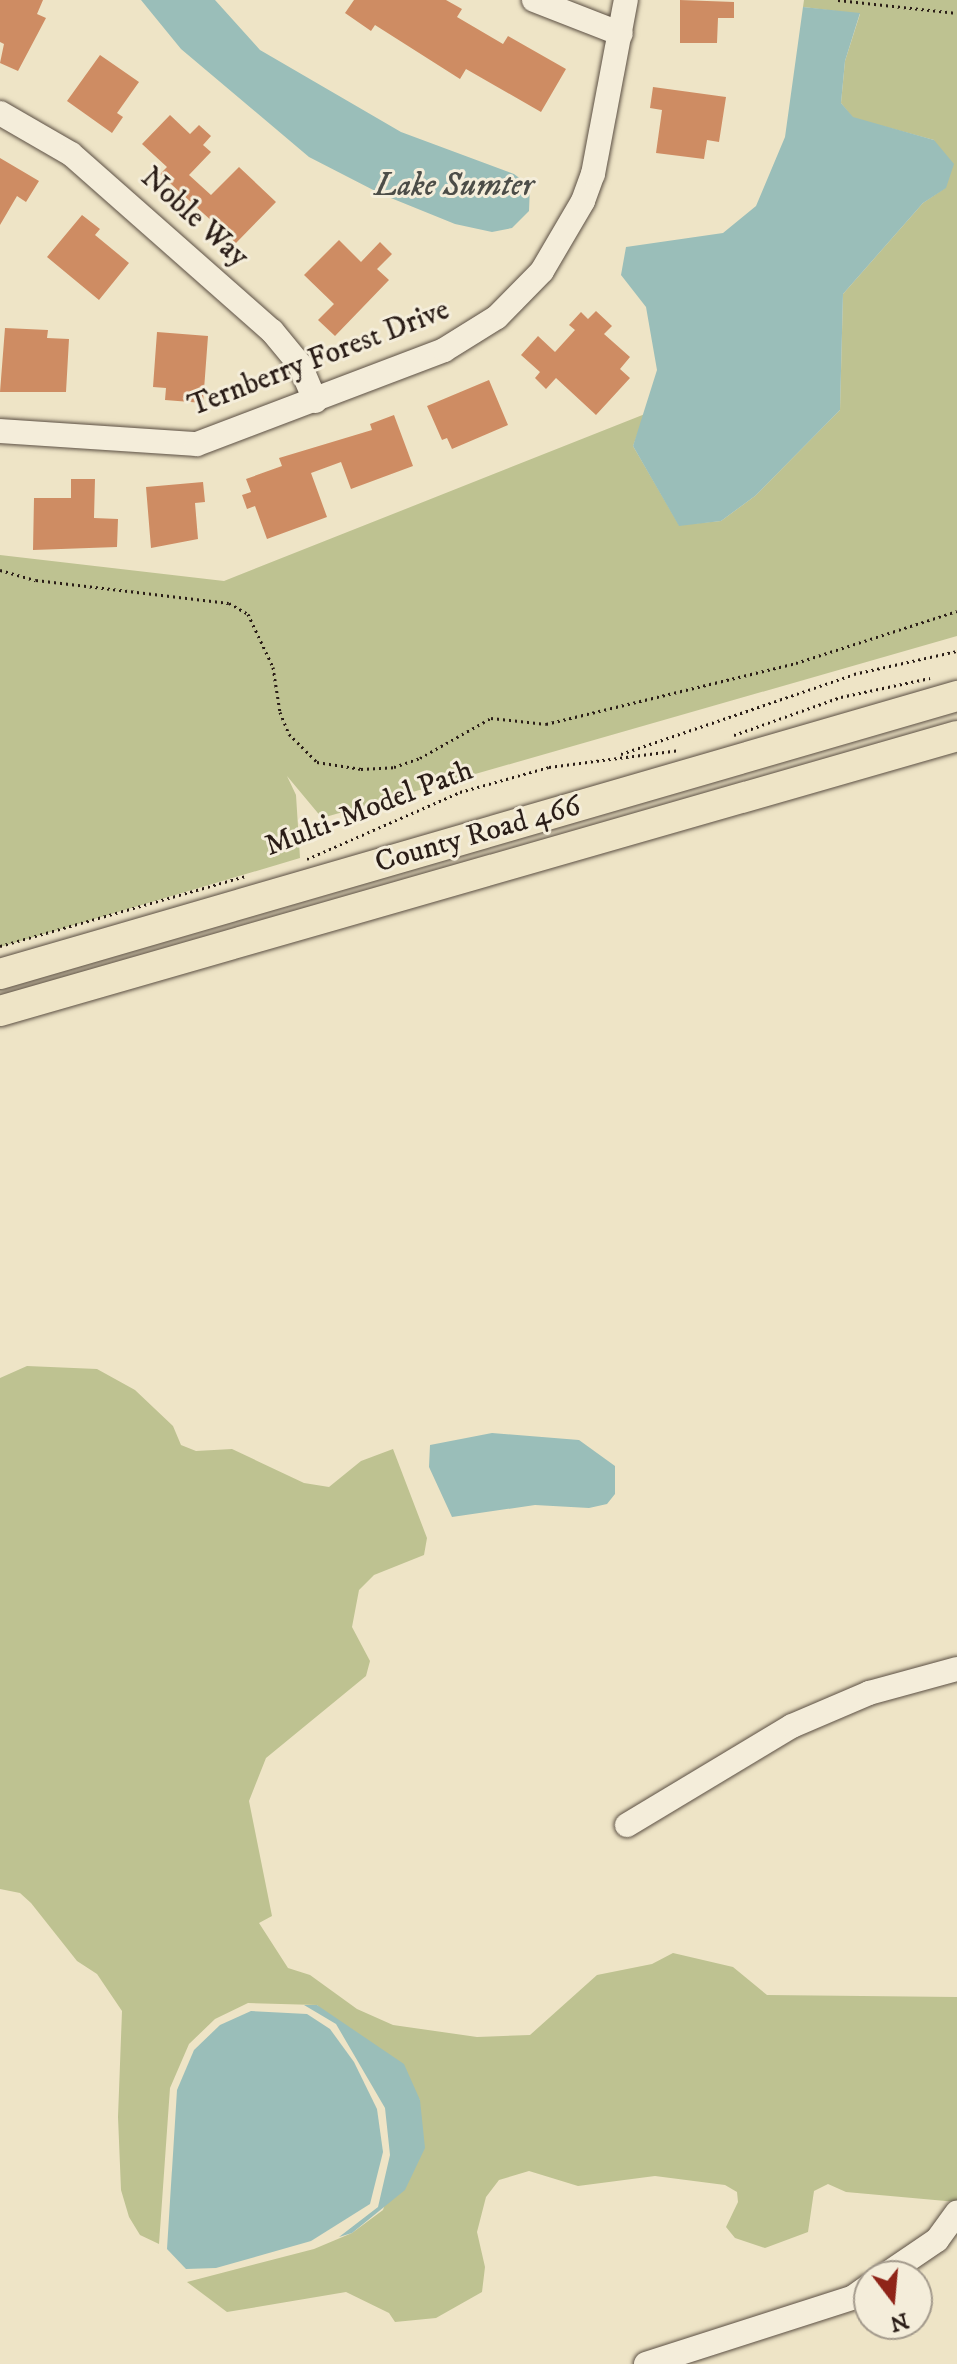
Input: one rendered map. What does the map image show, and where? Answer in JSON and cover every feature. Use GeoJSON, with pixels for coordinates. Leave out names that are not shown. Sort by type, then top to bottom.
{"type":"FeatureCollection","features":[{"type":"Feature","properties":{"kind":"main road","name":"County Road 466"},"geometry":{"type":"LineString","coordinates":[[0,974],[950,686]]}},
{"type":"Feature","properties":{"kind":"main road","name":"County Road 466"},"geometry":{"type":"LineString","coordinates":[[0,1011],[957,736]]}},
{"type":"Feature","properties":{"kind":"street"},"geometry":{"type":"LineString","coordinates":[[534,0],[621,34]]}},
{"type":"Feature","properties":{"kind":"street","name":"Ternberry Forest Drive"},"geometry":{"type":"LineString","coordinates":[[0,431],[197,444],[444,350],[497,317],[528,288],[568,230],[593,174],[626,0]]}},
{"type":"Feature","properties":{"kind":"street","name":"Noble Way"},"geometry":{"type":"LineString","coordinates":[[0,113],[71,154],[272,331],[300,365],[315,401]]}},
{"type":"Feature","properties":{"kind":"street"},"geometry":{"type":"LineString","coordinates":[[627,1825],[792,1726],[869,1693],[957,1669]]}},
{"type":"Feature","properties":{"kind":"street"},"geometry":{"type":"LineString","coordinates":[[908,2260],[937,2240],[957,2212]]}},
{"type":"Feature","properties":{"kind":"street"},"geometry":{"type":"LineString","coordinates":[[646,2364],[853,2297]]}},
{"type":"Feature","properties":{"kind":"path"},"geometry":{"type":"LineString","coordinates":[[838,0],[873,7],[957,13]]}},
{"type":"Feature","properties":{"kind":"path"},"geometry":{"type":"LineString","coordinates":[[0,570],[51,582],[229,603],[248,614],[273,667],[280,712],[297,743],[317,762],[361,769],[394,767],[420,758],[491,718],[546,724],[639,697],[796,663],[957,611]]}},
{"type":"Feature","properties":{"kind":"path","name":"Multi-Model Path"},"geometry":{"type":"LineString","coordinates":[[615,755],[854,674],[957,651]]}},
{"type":"Feature","properties":{"kind":"path"},"geometry":{"type":"LineString","coordinates":[[728,737],[841,697],[950,686]]}},
{"type":"Feature","properties":{"kind":"path","name":"Multi-Model Path"},"geometry":{"type":"LineString","coordinates":[[303,860],[460,792],[549,767],[615,755],[690,748]]}},
{"type":"Feature","properties":{"kind":"path","name":"Multi-Model Path"},"geometry":{"type":"LineString","coordinates":[[0,946],[258,873]]}},
{"type":"Feature","properties":{"kind":"green space"},"geometry":{"type":"Polygon","coordinates":[[[804,0],[957,0],[957,636],[322,818],[287,776],[296,795],[300,858],[0,947],[0,555],[224,581],[645,414],[633,446],[679,525],[721,521],[755,496],[840,410],[843,294],[923,203],[945,188],[934,140],[853,118],[841,103],[845,61],[860,14],[803,7],[804,0]]]}},
{"type":"Feature","properties":{"kind":"green space"},"geometry":{"type":"Polygon","coordinates":[[[27,1366],[97,1369],[135,1390],[173,1426],[181,1445],[196,1451],[232,1449],[304,1483],[329,1487],[361,1461],[393,1449],[427,1538],[424,1555],[374,1575],[359,1590],[352,1627],[370,1661],[366,1676],[266,1758],[249,1801],[272,1916],[259,1923],[288,1968],[310,1975],[357,2009],[393,2025],[477,2037],[530,2035],[597,1975],[652,1964],[673,1953],[733,1967],[767,1995],[957,1997],[957,2202],[846,2192],[828,2184],[814,2191],[808,2232],[765,2248],[735,2238],[726,2227],[738,2202],[737,2192],[725,2185],[655,2176],[578,2186],[529,2171],[499,2180],[486,2197],[477,2232],[485,2267],[482,2292],[436,2318],[395,2322],[389,2313],[346,2292],[227,2312],[187,2282],[314,2249],[352,2233],[383,2210],[420,2100],[317,2005],[248,2003],[215,2019],[189,2044],[170,2088],[159,2244],[140,2235],[129,2217],[121,2190],[118,2117],[122,2011],[97,1974],[77,1961],[31,1903],[20,1893],[0,1889],[0,1378],[27,1366]]]}},
{"type":"Feature","properties":{"kind":"water","name":"Lake Sumter"},"geometry":{"type":"Polygon","coordinates":[[[141,0],[215,0],[260,50],[401,132],[514,174],[530,186],[529,211],[512,228],[492,232],[455,224],[381,194],[309,157],[181,49],[141,0]]]}},
{"type":"Feature","properties":{"kind":"water"},"geometry":{"type":"Polygon","coordinates":[[[803,7],[860,13],[845,61],[841,103],[853,117],[934,140],[954,164],[946,188],[923,203],[843,294],[840,410],[755,496],[721,521],[679,526],[633,446],[657,370],[646,307],[621,275],[626,247],[723,233],[756,206],[785,137],[803,7]]]}},
{"type":"Feature","properties":{"kind":"water"},"geometry":{"type":"Polygon","coordinates":[[[492,1433],[579,1440],[615,1466],[615,1494],[607,1504],[589,1508],[535,1505],[452,1517],[429,1467],[430,1445],[492,1433]]]}},
{"type":"Feature","properties":{"kind":"water"},"geometry":{"type":"Polygon","coordinates":[[[304,2005],[317,2005],[404,2064],[420,2100],[425,2148],[405,2190],[352,2233],[339,2237],[378,2207],[390,2155],[385,2108],[336,2024],[304,2005]]]}},
{"type":"Feature","properties":{"kind":"water"},"geometry":{"type":"Polygon","coordinates":[[[251,2011],[307,2014],[330,2029],[354,2062],[377,2109],[383,2152],[370,2204],[311,2241],[216,2268],[186,2269],[167,2249],[177,2090],[194,2050],[220,2025],[251,2011]]]}},
{"type":"Feature","properties":{"kind":"building"},"geometry":{"type":"Polygon","coordinates":[[[0,0],[43,0],[37,14],[46,18],[18,71],[0,63],[4,44],[0,42],[0,0]]]}},
{"type":"Feature","properties":{"kind":"building"},"geometry":{"type":"Polygon","coordinates":[[[354,0],[446,0],[462,9],[457,17],[503,44],[508,36],[566,69],[541,112],[466,69],[460,79],[375,25],[371,31],[345,13],[354,0]]]}},
{"type":"Feature","properties":{"kind":"building"},"geometry":{"type":"Polygon","coordinates":[[[680,0],[734,2],[734,18],[718,18],[717,43],[680,43],[680,0]]]}},
{"type":"Feature","properties":{"kind":"building"},"geometry":{"type":"Polygon","coordinates":[[[100,55],[139,82],[117,113],[123,117],[112,133],[67,101],[100,55]]]}},
{"type":"Feature","properties":{"kind":"building"},"geometry":{"type":"Polygon","coordinates":[[[653,87],[726,97],[719,142],[707,140],[704,159],[656,153],[662,110],[650,108],[653,87]]]}},
{"type":"Feature","properties":{"kind":"building"},"geometry":{"type":"Polygon","coordinates":[[[170,115],[190,134],[199,125],[211,136],[203,145],[211,152],[189,175],[211,195],[239,167],[276,202],[236,243],[160,174],[167,167],[142,144],[170,115]]]}},
{"type":"Feature","properties":{"kind":"building"},"geometry":{"type":"Polygon","coordinates":[[[0,158],[39,181],[26,202],[17,196],[0,225],[0,158]]]}},
{"type":"Feature","properties":{"kind":"building"},"geometry":{"type":"Polygon","coordinates":[[[82,215],[100,229],[95,235],[129,263],[99,300],[47,257],[82,215]]]}},
{"type":"Feature","properties":{"kind":"building"},"geometry":{"type":"Polygon","coordinates":[[[339,240],[361,262],[380,242],[392,254],[377,269],[389,280],[335,336],[318,320],[334,304],[304,275],[339,240]]]}},
{"type":"Feature","properties":{"kind":"building"},"geometry":{"type":"Polygon","coordinates":[[[596,311],[612,326],[604,334],[630,357],[620,369],[630,378],[596,415],[556,378],[546,389],[535,378],[540,372],[521,355],[538,336],[555,352],[575,330],[569,325],[581,312],[588,319],[596,311]]]}},
{"type":"Feature","properties":{"kind":"building"},"geometry":{"type":"Polygon","coordinates":[[[5,328],[48,330],[47,338],[69,339],[66,392],[0,392],[5,328]]]}},
{"type":"Feature","properties":{"kind":"building"},"geometry":{"type":"Polygon","coordinates":[[[157,332],[208,336],[203,403],[165,400],[166,388],[153,387],[157,332]]]}},
{"type":"Feature","properties":{"kind":"building"},"geometry":{"type":"Polygon","coordinates":[[[489,380],[508,425],[452,449],[447,438],[442,440],[427,406],[489,380]]]}},
{"type":"Feature","properties":{"kind":"building"},"geometry":{"type":"Polygon","coordinates":[[[394,415],[413,466],[351,489],[341,462],[311,473],[327,517],[267,539],[255,506],[247,509],[242,495],[251,492],[246,479],[282,466],[279,458],[372,430],[370,424],[394,415]]]}},
{"type":"Feature","properties":{"kind":"building"},"geometry":{"type":"Polygon","coordinates":[[[71,479],[95,479],[94,518],[118,519],[117,547],[33,550],[34,498],[71,498],[71,479]]]}},
{"type":"Feature","properties":{"kind":"building"},"geometry":{"type":"Polygon","coordinates":[[[203,482],[205,502],[195,503],[198,539],[151,548],[146,487],[203,482]]]}}]}
